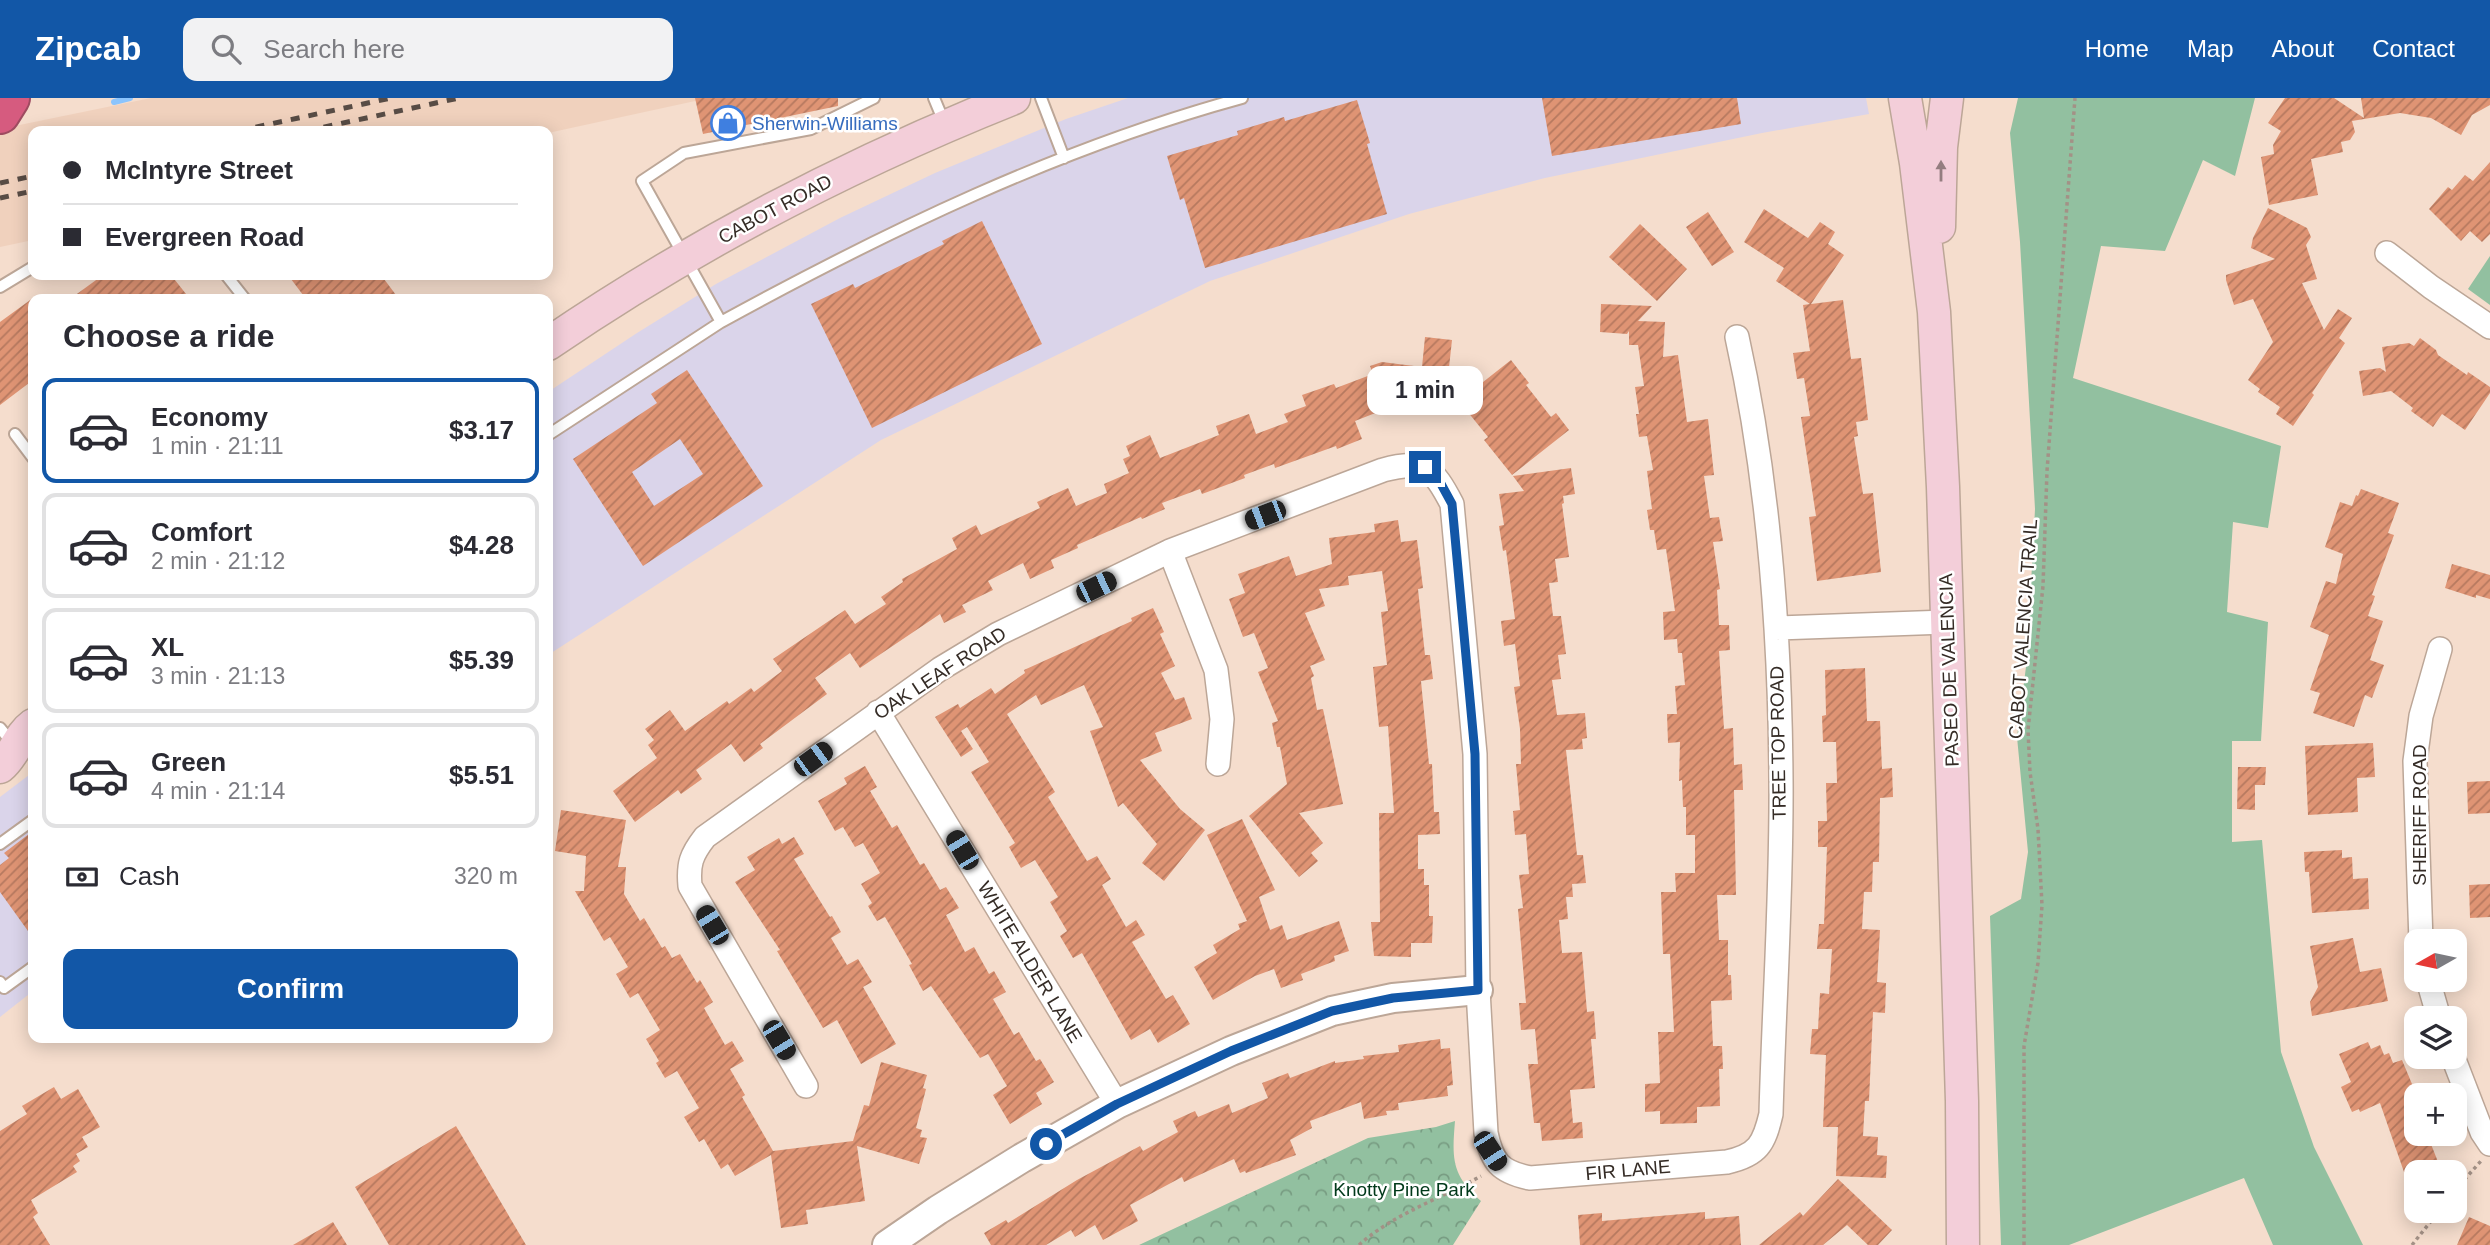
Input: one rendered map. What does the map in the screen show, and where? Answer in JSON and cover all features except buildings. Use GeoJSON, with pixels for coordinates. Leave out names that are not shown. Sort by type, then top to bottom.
{"type":"FeatureCollection","features":[{"type":"Feature","properties":{"kind":"highway"},"geometry":{"type":"LineString","coordinates":[[0,114],[10,98]]}},
{"type":"Feature","properties":{"kind":"main road","name":"CABOT ROAD"},"geometry":{"type":"LineString","coordinates":[[553,341],[684,258],[940,112],[1014,98]]}},
{"type":"Feature","properties":{"kind":"main road","name":"PASEO DE VALENCIA"},"geometry":{"type":"LineString","coordinates":[[1905,98],[1916,163],[1934,313],[1943,487],[1962,1074],[1963,1245]]}},
{"type":"Feature","properties":{"kind":"main road"},"geometry":{"type":"LineString","coordinates":[[1934,313],[1941,147],[1947,98]]}},
{"type":"Feature","properties":{"kind":"street"},"geometry":{"type":"LineString","coordinates":[[2387,253],[2490,327]]}},
{"type":"Feature","properties":{"kind":"street","name":"TREE TOP ROAD"},"geometry":{"type":"LineString","coordinates":[[1737,337],[1747,384],[1765,505],[1776,628],[1781,780],[1771,1114],[1767,1133],[1757,1150]]}},
{"type":"Feature","properties":{"kind":"street","name":"OAK LEAF ROAD"},"geometry":{"type":"LineString","coordinates":[[806,1086],[690,886],[689,868],[695,850],[705,837],[940,669],[998,634],[1170,551],[1403,465],[1425,467],[1440,482],[1452,504],[1475,754],[1478,990]]}},
{"type":"Feature","properties":{"kind":"street"},"geometry":{"type":"LineString","coordinates":[[1170,551],[1216,670],[1222,719],[1218,764]]}},
{"type":"Feature","properties":{"kind":"street"},"geometry":{"type":"LineString","coordinates":[[1776,628],[1946,622]]}},
{"type":"Feature","properties":{"kind":"street","name":"SHERIFF ROAD"},"geometry":{"type":"LineString","coordinates":[[2421,929],[2415,761],[2421,716],[2440,649]]}},
{"type":"Feature","properties":{"kind":"street","name":"WHITE ALDER LANE"},"geometry":{"type":"LineString","coordinates":[[878,712],[1117,1104]]}},
{"type":"Feature","properties":{"kind":"street"},"geometry":{"type":"LineString","coordinates":[[887,1245],[1012,1164],[1117,1104],[1231,1051],[1332,1011],[1393,998],[1478,990],[1486,1133],[1490,1151],[1499,1166]]}},
{"type":"Feature","properties":{"kind":"street"},"geometry":{"type":"LineString","coordinates":[[2458,1069],[2482,1132],[2490,1144]]}},
{"type":"Feature","properties":{"kind":"street","name":"FIR LANE"},"geometry":{"type":"LineString","coordinates":[[1499,1166],[1513,1175],[1530,1178],[1727,1162],[1744,1158],[1757,1150]]}},
{"type":"Feature","properties":{"kind":"lane"},"geometry":{"type":"LineString","coordinates":[[721,322],[642,181],[684,153],[811,129],[874,98]]}},
{"type":"Feature","properties":{"kind":"lane"},"geometry":{"type":"LineString","coordinates":[[1041,98],[1064,158]]}},
{"type":"Feature","properties":{"kind":"lane"},"geometry":{"type":"LineString","coordinates":[[553,432],[721,322],[819,268],[954,203],[1064,158],[1202,109],[1242,98]]}},
{"type":"Feature","properties":{"kind":"lane"},"geometry":{"type":"LineString","coordinates":[[0,287],[28,270]]}},
{"type":"Feature","properties":{"kind":"lane"},"geometry":{"type":"LineString","coordinates":[[230,280],[241,294]]}},
{"type":"Feature","properties":{"kind":"lane"},"geometry":{"type":"LineString","coordinates":[[15,433],[28,451]]}},
{"type":"Feature","properties":{"kind":"lane"},"geometry":{"type":"LineString","coordinates":[[0,845],[28,824]]}},
{"type":"Feature","properties":{"kind":"lane"},"geometry":{"type":"LineString","coordinates":[[0,982],[4,988],[28,971]]}},
{"type":"Feature","properties":{"kind":"path","name":"CABOT VALENCIA TRAIL"},"geometry":{"type":"LineString","coordinates":[[2024,1245],[2024,1046],[2038,963],[2042,905],[2028,730],[2043,586],[2047,471],[2075,98]]}},
{"type":"Feature","properties":{"kind":"path"},"geometry":{"type":"LineString","coordinates":[[2467,1175],[2490,1153]]}},
{"type":"Feature","properties":{"kind":"path"},"geometry":{"type":"LineString","coordinates":[[1359,1245],[1396,1217],[1438,1199],[1499,1166]]}},
{"type":"Feature","properties":{"kind":"path"},"geometry":{"type":"LineString","coordinates":[[2412,1245],[2429,1223]]}},
{"type":"Feature","properties":{"kind":"shaded area"},"geometry":{"type":"Polygon","coordinates":[[[151,98],[709,98],[553,132],[553,126],[28,126],[28,241],[0,247],[0,129],[151,98]]]}},
{"type":"Feature","properties":{"kind":"shaded area"},"geometry":{"type":"Polygon","coordinates":[[[1128,98],[1866,98],[1869,114],[1545,178],[1409,214],[1210,281],[881,440],[553,652],[553,389],[716,284],[840,218],[935,173],[1066,119],[1128,98]]]}},
{"type":"Feature","properties":{"kind":"shaded area"},"geometry":{"type":"Polygon","coordinates":[[[28,776],[28,995],[0,1017],[0,797],[28,776]]]}},
{"type":"Feature","properties":{"kind":"green space"},"geometry":{"type":"Polygon","coordinates":[[[2018,98],[2255,98],[2235,176],[2203,160],[2165,251],[2101,246],[2073,378],[2281,446],[2268,528],[2233,522],[2227,612],[2268,622],[2261,741],[2232,741],[2232,842],[2262,840],[2281,1052],[2314,1147],[2363,1245],[2273,1245],[2244,1178],[2069,1245],[2001,1245],[1990,916],[2021,899],[2028,852],[2017,737],[2027,659],[2035,509],[2020,242],[2010,133],[2018,98]]]}},
{"type":"Feature","properties":{"kind":"green space"},"geometry":{"type":"Polygon","coordinates":[[[2490,256],[2490,305],[2468,289],[2490,256]]]}},
{"type":"Feature","properties":{"kind":"green space","name":"Knotty Pine Park"},"geometry":{"type":"Polygon","coordinates":[[[1455,1121],[1456,1165],[1464,1183],[1481,1201],[1453,1245],[1139,1245],[1368,1138],[1436,1127],[1455,1121]]]}},
{"type":"Feature","properties":{"kind":"waterway"},"geometry":{"type":"LineString","coordinates":[[114,102],[130,98]]}},
{"type":"Feature","properties":{"kind":"railway"},"geometry":{"type":"LineString","coordinates":[[261,126],[391,98]]}},
{"type":"Feature","properties":{"kind":"railway"},"geometry":{"type":"LineString","coordinates":[[329,126],[459,98]]}},
{"type":"Feature","properties":{"kind":"railway"},"geometry":{"type":"LineString","coordinates":[[0,183],[28,177]]}},
{"type":"Feature","properties":{"kind":"railway"},"geometry":{"type":"LineString","coordinates":[[0,198],[28,192]]}},
{"type":"Feature","properties":{"kind":"place","name":"Sherwin-Williams"},"geometry":{"type":"Point","coordinates":[728,123]}},
{"type":"Feature","properties":{"kind":"route"},"geometry":{"type":"LineString","coordinates":[[1046,1144],[1117,1104],[1231,1051],[1332,1011],[1393,998],[1478,990],[1475,754],[1452,504],[1440,482],[1425,467]]}}]}
